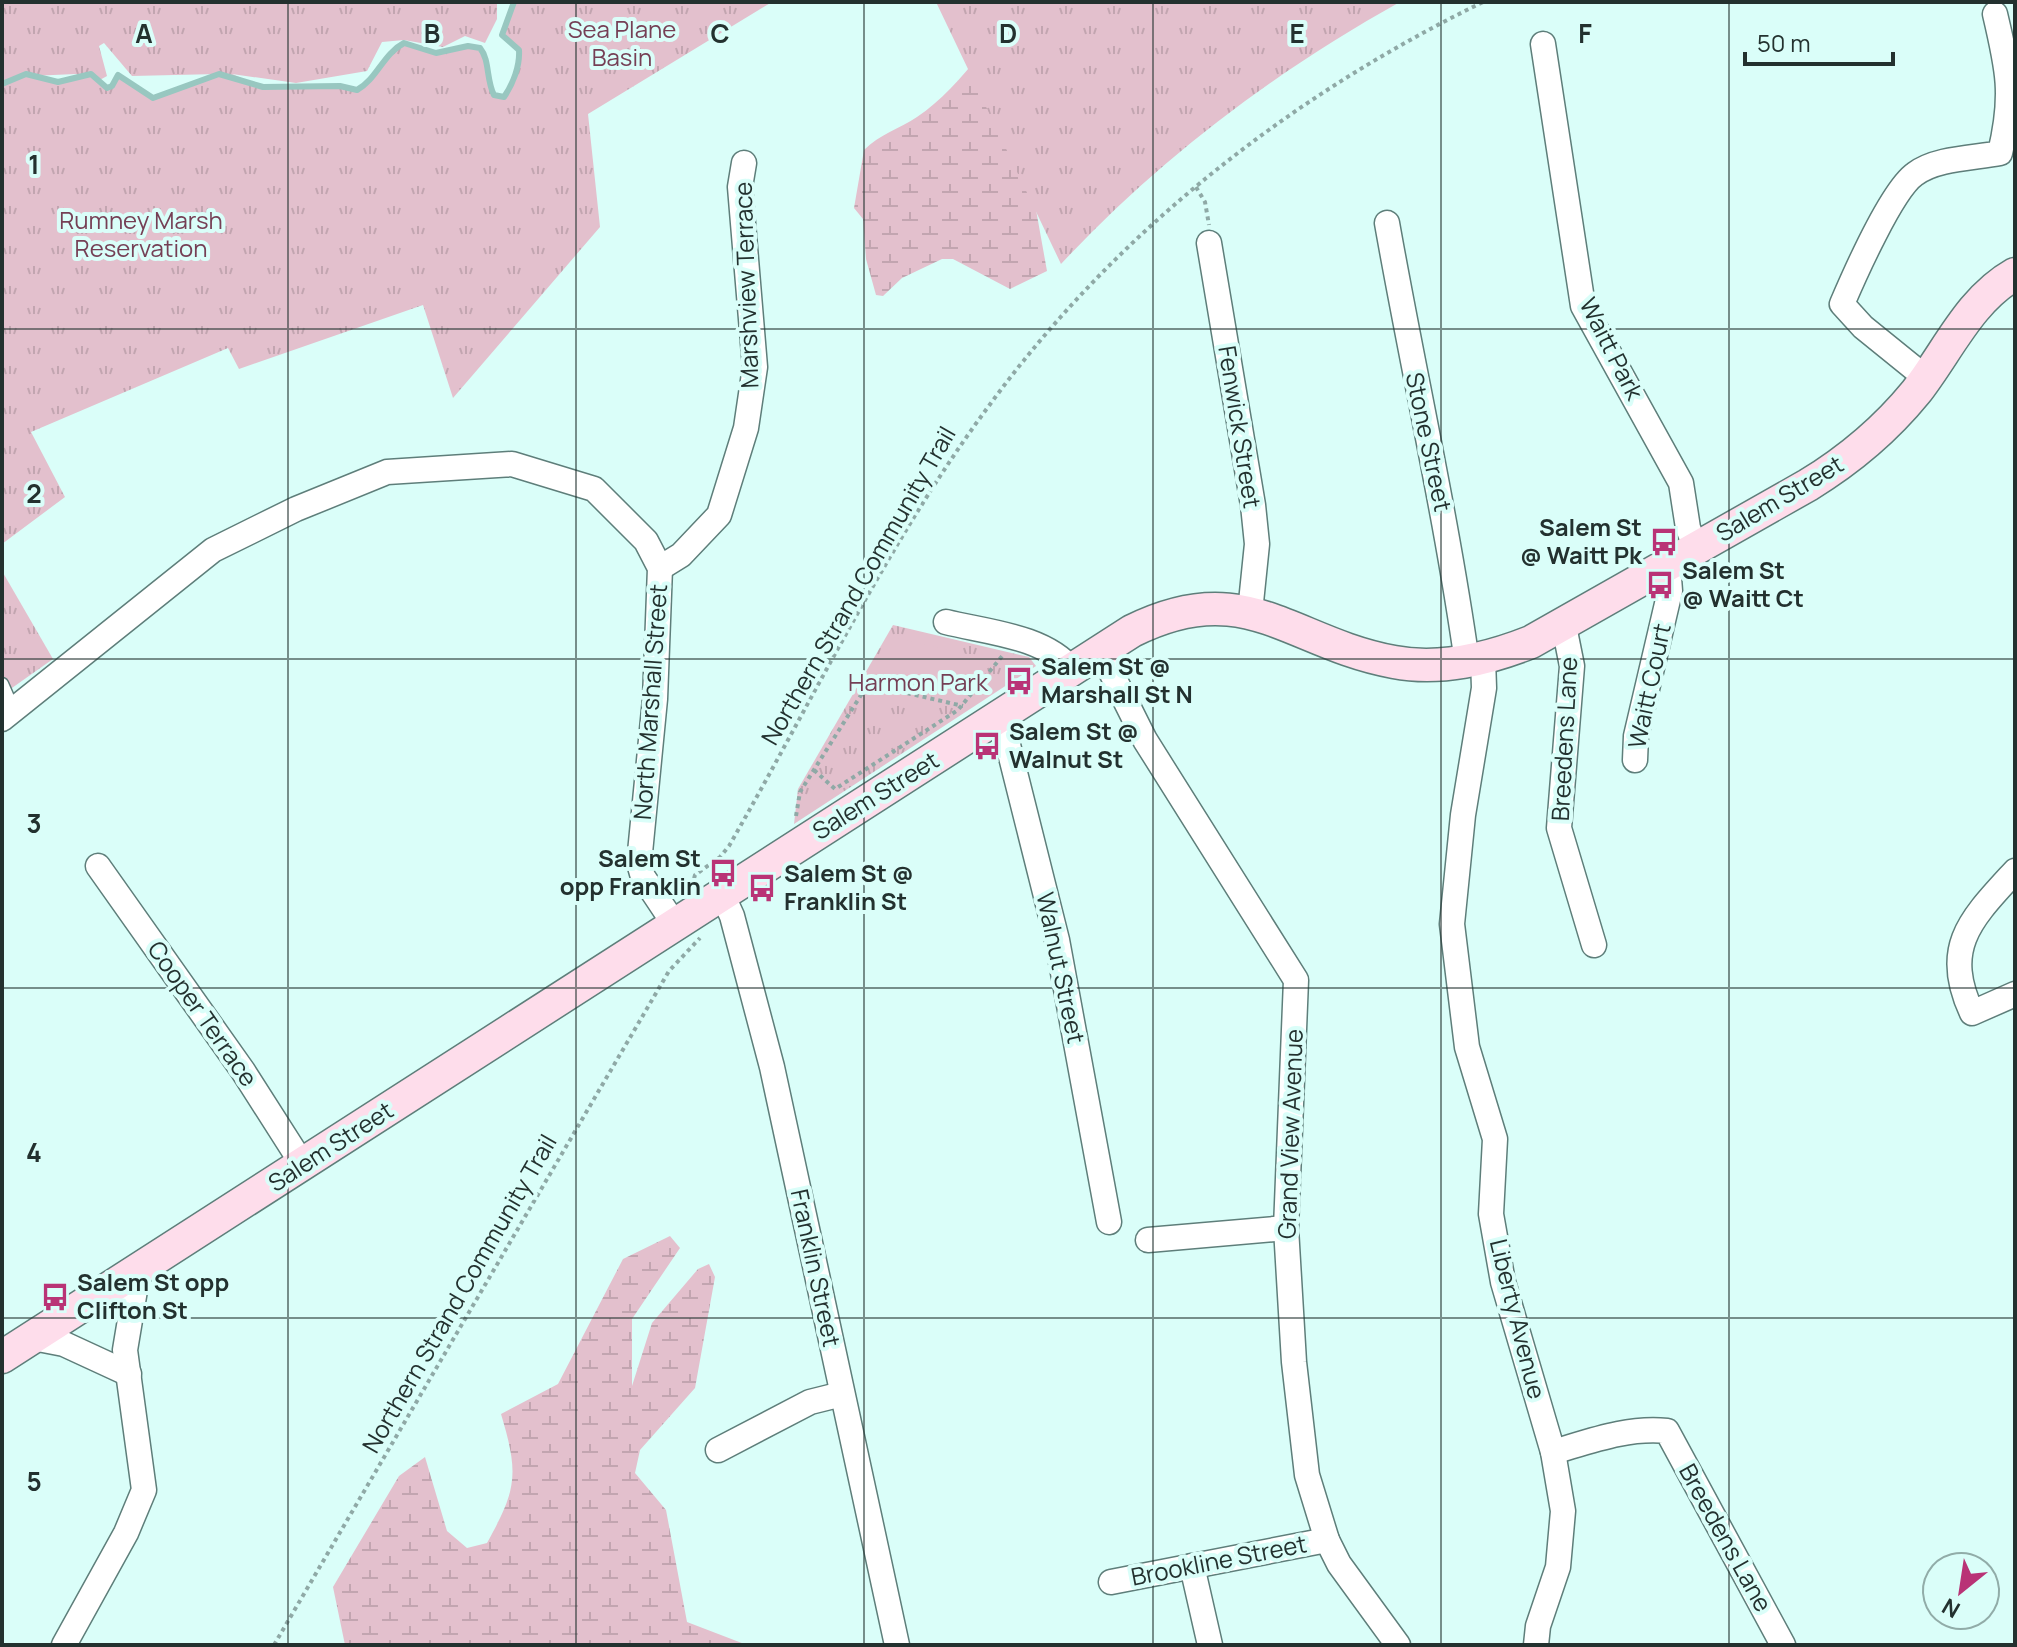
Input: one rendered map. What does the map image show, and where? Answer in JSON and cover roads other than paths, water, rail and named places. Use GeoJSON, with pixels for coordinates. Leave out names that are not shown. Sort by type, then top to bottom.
{"type":"FeatureCollection","features":[{"type":"Feature","properties":{"kind":"main road","name":"Salem Street"},"geometry":{"type":"LineString","coordinates":[[2,1357],[1132,631],[1173,614],[1212,608],[1250,612],[1380,659],[1414,665],[1475,660],[1564,626],[1846,460],[1888,423],[1926,378],[1978,303],[2015,274]]}},
{"type":"Feature","properties":{"kind":"street"},"geometry":{"type":"LineString","coordinates":[[1926,378],[1863,327],[1842,304],[1865,251],[1913,174],[1931,166],[2000,153],[2010,114],[2009,73],[1995,14]]}},
{"type":"Feature","properties":{"kind":"street","name":"Waitt Park"},"geometry":{"type":"LineString","coordinates":[[1543,44],[1583,306],[1675,469],[1696,549]]}},
{"type":"Feature","properties":{"kind":"street","name":"Marshview Terrace"},"geometry":{"type":"LineString","coordinates":[[660,568],[681,555],[719,515],[746,428],[755,367],[740,187],[744,163]]}},
{"type":"Feature","properties":{"kind":"street","name":"Stone Street"},"geometry":{"type":"LineString","coordinates":[[1387,223],[1413,372],[1475,660]]}},
{"type":"Feature","properties":{"kind":"street","name":"Fenwick Street"},"geometry":{"type":"LineString","coordinates":[[1209,243],[1253,505],[1257,544],[1250,612]]}},
{"type":"Feature","properties":{"kind":"street","name":"North Marshall Street"},"geometry":{"type":"LineString","coordinates":[[7,714],[213,550],[296,509],[387,472],[512,464],[594,489],[646,541],[660,568],[655,699],[639,863],[643,877],[675,925]]}},
{"type":"Feature","properties":{"kind":"street","name":"Waitt Court"},"geometry":{"type":"LineString","coordinates":[[1635,760],[1636,736],[1670,591],[1668,565]]}},
{"type":"Feature","properties":{"kind":"street"},"geometry":{"type":"LineString","coordinates":[[946,622],[1046,649],[1072,670]]}},
{"type":"Feature","properties":{"kind":"street","name":"Breedens Lane"},"geometry":{"type":"LineString","coordinates":[[1564,626],[1572,666],[1559,828],[1594,945]]}},
{"type":"Feature","properties":{"kind":"street","name":"Grand View Avenue"},"geometry":{"type":"LineString","coordinates":[[1101,652],[1145,740],[1296,980],[1286,1228],[1294,1362],[1307,1475],[1327,1540],[1339,1564],[1398,1645]]}},
{"type":"Feature","properties":{"kind":"street","name":"Liberty Avenue"},"geometry":{"type":"LineString","coordinates":[[1475,660],[1484,688],[1463,815],[1452,924],[1467,1047],[1495,1139],[1491,1214],[1503,1282],[1553,1452],[1563,1511],[1558,1567],[1538,1626],[1536,1645]]}},
{"type":"Feature","properties":{"kind":"street","name":"Walnut Street"},"geometry":{"type":"LineString","coordinates":[[1001,717],[1057,940],[1109,1222]]}},
{"type":"Feature","properties":{"kind":"street","name":"Cooper Terrace"},"geometry":{"type":"LineString","coordinates":[[98,866],[243,1071],[303,1165]]}},
{"type":"Feature","properties":{"kind":"street"},"geometry":{"type":"LineString","coordinates":[[2015,871],[1966,933],[1957,961],[1960,987],[1972,1013],[2015,994]]}},
{"type":"Feature","properties":{"kind":"street","name":"Franklin Street"},"geometry":{"type":"LineString","coordinates":[[722,894],[732,916],[772,1067],[897,1645]]}},
{"type":"Feature","properties":{"kind":"street"},"geometry":{"type":"LineString","coordinates":[[1148,1240],[1286,1228]]}},
{"type":"Feature","properties":{"kind":"street"},"geometry":{"type":"LineString","coordinates":[[64,1645],[126,1533],[144,1490],[125,1350],[138,1272]]}},
{"type":"Feature","properties":{"kind":"street"},"geometry":{"type":"LineString","coordinates":[[33,1338],[64,1344],[129,1374]]}},
{"type":"Feature","properties":{"kind":"street"},"geometry":{"type":"LineString","coordinates":[[718,1450],[810,1402],[842,1394]]}},
{"type":"Feature","properties":{"kind":"street","name":"Breedens Lane"},"geometry":{"type":"LineString","coordinates":[[1553,1452],[1612,1434],[1645,1428],[1667,1431],[1783,1645]]}},
{"type":"Feature","properties":{"kind":"street","name":"Brookline Street"},"geometry":{"type":"LineString","coordinates":[[1111,1582],[1327,1540]]}},
{"type":"Feature","properties":{"kind":"street"},"geometry":{"type":"LineString","coordinates":[[1192,1566],[1210,1645]]}},
{"type":"Feature","properties":{"kind":"lane"},"geometry":{"type":"LineString","coordinates":[[2,684],[7,714]]}},
{"type":"Feature","properties":{"kind":"waterway"},"geometry":{"type":"LineString","coordinates":[[2,84],[26,74],[58,82],[91,74],[107,88],[112,86],[118,75],[153,98],[219,74],[263,87],[340,86],[357,90],[404,43],[436,53],[468,46],[480,48],[494,95],[504,97],[515,75],[519,56],[519,50],[502,35],[514,2]]}},
{"type":"Feature","properties":{"kind":"place","name":"Salem St @ Waitt Pk"},"geometry":{"type":"Point","coordinates":[1664,542]}},
{"type":"Feature","properties":{"kind":"place","name":"Salem St @ Waitt Ct"},"geometry":{"type":"Point","coordinates":[1660,585]}},
{"type":"Feature","properties":{"kind":"place","name":"Salem St @ Marshall St N"},"geometry":{"type":"Point","coordinates":[1019,681]}},
{"type":"Feature","properties":{"kind":"place","name":"Salem St @ Walnut St"},"geometry":{"type":"Point","coordinates":[987,746]}},
{"type":"Feature","properties":{"kind":"place","name":"Salem St opp Franklin"},"geometry":{"type":"Point","coordinates":[723,873]}},
{"type":"Feature","properties":{"kind":"place","name":"Salem St @ Franklin St"},"geometry":{"type":"Point","coordinates":[762,888]}},
{"type":"Feature","properties":{"kind":"place","name":"Salem St opp Clifton St"},"geometry":{"type":"Point","coordinates":[55,1297]}},
{"type":"Feature","properties":{"kind":"park label","name":"Sea Plane Basin"},"geometry":{"type":"Point","coordinates":[622,44]}},
{"type":"Feature","properties":{"kind":"park label","name":"Rumney Marsh Reservation"},"geometry":{"type":"Point","coordinates":[141,235]}},
{"type":"Feature","properties":{"kind":"park label","name":"Harmon Park"},"geometry":{"type":"Point","coordinates":[918,683]}}]}
